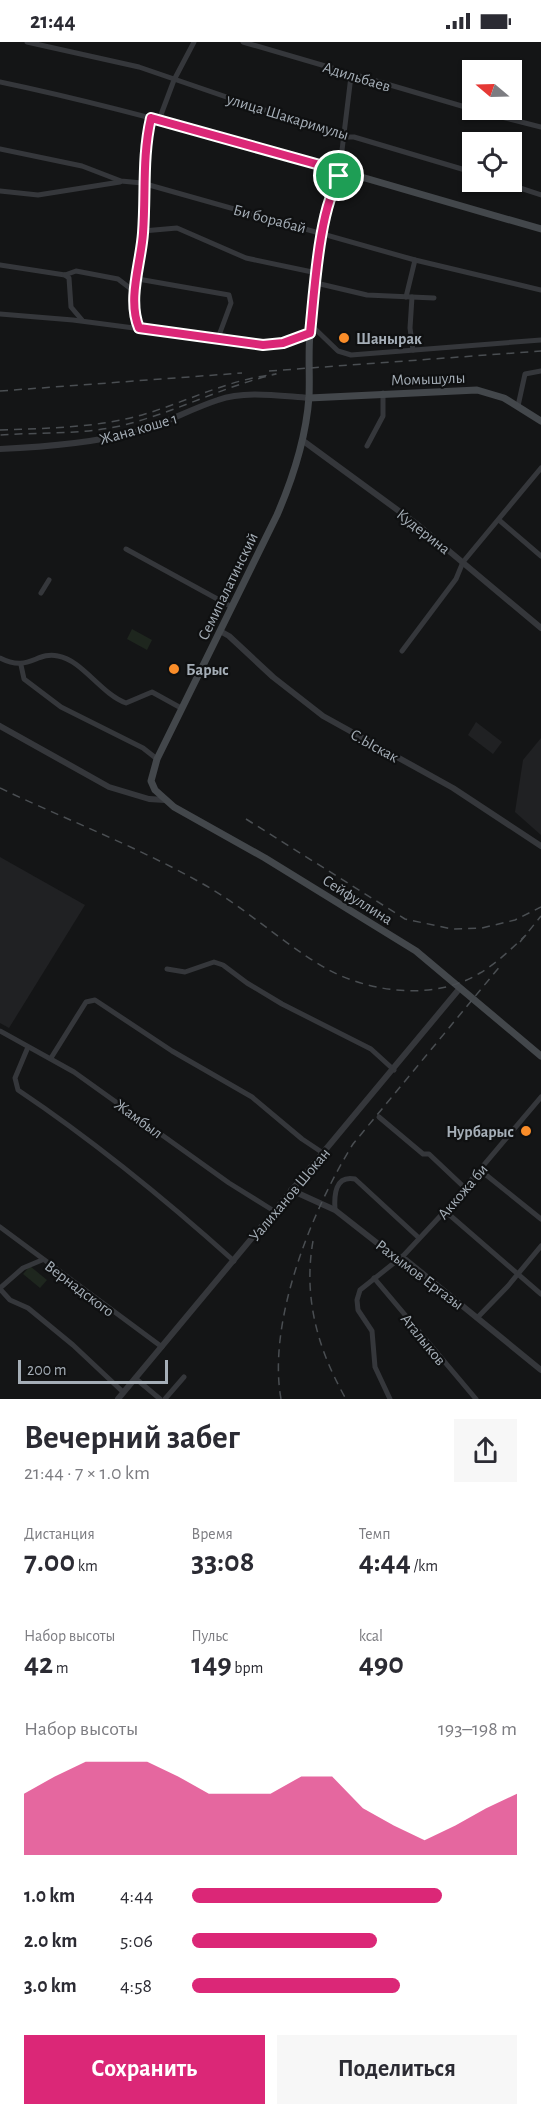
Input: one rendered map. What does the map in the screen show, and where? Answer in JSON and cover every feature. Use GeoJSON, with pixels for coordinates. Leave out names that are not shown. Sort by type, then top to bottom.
{"type":"FeatureCollection","features":[{"type":"Feature","properties":{"kind":"main road"},"geometry":{"type":"LineString","coordinates":[[340,177],[358,176],[541,229]]}},
{"type":"Feature","properties":{"kind":"main road","name":"Семипалатинский"},"geometry":{"type":"LineString","coordinates":[[151,781],[157,759],[277,516],[292,479],[309,398],[310,329],[317,273],[332,192],[340,177]]}},
{"type":"Feature","properties":{"kind":"main road","name":"Момышулы"},"geometry":{"type":"LineString","coordinates":[[309,398],[477,390],[489,392],[518,406],[541,421]]}},
{"type":"Feature","properties":{"kind":"main road","name":"Сейфуллина"},"geometry":{"type":"LineString","coordinates":[[151,781],[155,790],[165,800],[432,962],[541,1056]]}},
{"type":"Feature","properties":{"kind":"street","name":"улица Шакаримулы"},"geometry":{"type":"LineString","coordinates":[[27,42],[139,68],[343,137],[354,137],[462,169]]}},
{"type":"Feature","properties":{"kind":"street"},"geometry":{"type":"LineString","coordinates":[[159,120],[174,80],[194,42]]}},
{"type":"Feature","properties":{"kind":"street","name":"Адильбаев"},"geometry":{"type":"LineString","coordinates":[[243,42],[271,45],[351,76],[462,106]]}},
{"type":"Feature","properties":{"kind":"street"},"geometry":{"type":"LineString","coordinates":[[340,177],[351,76]]}},
{"type":"Feature","properties":{"kind":"street"},"geometry":{"type":"LineString","coordinates":[[0,82],[159,120],[327,167],[340,177]]}},
{"type":"Feature","properties":{"kind":"street"},"geometry":{"type":"LineString","coordinates":[[139,328],[134,317],[135,292],[143,231],[142,183],[146,164],[144,145],[151,118]]}},
{"type":"Feature","properties":{"kind":"street","name":"Адильбаев"},"geometry":{"type":"LineString","coordinates":[[515,120],[541,127]]}},
{"type":"Feature","properties":{"kind":"street","name":"Би борабай"},"geometry":{"type":"LineString","coordinates":[[0,149],[82,166],[121,181],[142,183],[414,260],[541,290]]}},
{"type":"Feature","properties":{"kind":"street"},"geometry":{"type":"LineString","coordinates":[[0,191],[38,195],[121,181]]}},
{"type":"Feature","properties":{"kind":"street"},"geometry":{"type":"LineString","coordinates":[[522,189],[541,195]]}},
{"type":"Feature","properties":{"kind":"street"},"geometry":{"type":"LineString","coordinates":[[143,231],[177,228],[246,258],[317,273]]}},
{"type":"Feature","properties":{"kind":"street"},"geometry":{"type":"LineString","coordinates":[[412,350],[409,297],[414,260]]}},
{"type":"Feature","properties":{"kind":"street"},"geometry":{"type":"LineString","coordinates":[[0,265],[65,275],[76,271],[118,279],[135,292]]}},
{"type":"Feature","properties":{"kind":"street"},"geometry":{"type":"LineString","coordinates":[[65,275],[69,278],[71,307],[77,317],[86,322]]}},
{"type":"Feature","properties":{"kind":"street"},"geometry":{"type":"LineString","coordinates":[[138,279],[229,295],[231,303],[218,338]]}},
{"type":"Feature","properties":{"kind":"street"},"geometry":{"type":"LineString","coordinates":[[316,283],[367,295],[434,298]]}},
{"type":"Feature","properties":{"kind":"street"},"geometry":{"type":"LineString","coordinates":[[0,314],[14,313],[263,345],[283,343],[310,329],[338,351],[351,355],[541,340]]}},
{"type":"Feature","properties":{"kind":"street"},"geometry":{"type":"LineString","coordinates":[[518,406],[525,374],[541,371]]}},
{"type":"Feature","properties":{"kind":"street"},"geometry":{"type":"LineString","coordinates":[[367,446],[383,416],[383,393]]}},
{"type":"Feature","properties":{"kind":"street","name":"Жана коше 1"},"geometry":{"type":"LineString","coordinates":[[0,449],[86,442],[137,431],[175,419],[219,399],[234,396],[309,398]]}},
{"type":"Feature","properties":{"kind":"street","name":"Кудерина"},"geometry":{"type":"LineString","coordinates":[[302,440],[418,525],[541,628]]}},
{"type":"Feature","properties":{"kind":"street"},"geometry":{"type":"LineString","coordinates":[[402,651],[456,579],[463,562],[541,468]]}},
{"type":"Feature","properties":{"kind":"street"},"geometry":{"type":"LineString","coordinates":[[499,520],[541,556]]}},
{"type":"Feature","properties":{"kind":"street"},"geometry":{"type":"LineString","coordinates":[[126,549],[232,607]]}},
{"type":"Feature","properties":{"kind":"street"},"geometry":{"type":"LineString","coordinates":[[41,593],[49,580]]}},
{"type":"Feature","properties":{"kind":"street","name":"С.Ыскак"},"geometry":{"type":"LineString","coordinates":[[220,631],[229,636],[273,677],[322,716],[453,788],[541,846]]}},
{"type":"Feature","properties":{"kind":"street"},"geometry":{"type":"LineString","coordinates":[[0,658],[21,665],[56,655],[71,662],[117,700],[126,703],[152,692],[181,708]]}},
{"type":"Feature","properties":{"kind":"street"},"geometry":{"type":"LineString","coordinates":[[21,665],[24,679],[61,707],[143,748],[157,759]]}},
{"type":"Feature","properties":{"kind":"street"},"geometry":{"type":"LineString","coordinates":[[0,726],[109,787],[148,799],[165,800]]}},
{"type":"Feature","properties":{"kind":"street"},"geometry":{"type":"LineString","coordinates":[[168,969],[185,972],[214,962],[223,965],[282,1004],[371,1049],[394,1070]]}},
{"type":"Feature","properties":{"kind":"street","name":"Уалиханов Шокан"},"geometry":{"type":"LineString","coordinates":[[118,1399],[460,988]]}},
{"type":"Feature","properties":{"kind":"street"},"geometry":{"type":"LineString","coordinates":[[51,1058],[86,1002],[94,1000],[172,1051],[252,1097],[302,1139],[323,1153]]}},
{"type":"Feature","properties":{"kind":"street","name":"Жамбыл"},"geometry":{"type":"LineString","coordinates":[[1,1033],[51,1058],[229,1183],[274,1211]]}},
{"type":"Feature","properties":{"kind":"street"},"geometry":{"type":"LineString","coordinates":[[28,1047],[15,1078],[18,1090],[58,1116],[137,1176],[234,1261]]}},
{"type":"Feature","properties":{"kind":"street","name":"Аккожа би"},"geometry":{"type":"LineString","coordinates":[[390,1399],[375,1367],[372,1331],[358,1310],[357,1300],[360,1290],[400,1258],[445,1211],[541,1097]]}},
{"type":"Feature","properties":{"kind":"street"},"geometry":{"type":"LineString","coordinates":[[379,1117],[423,1154],[429,1154],[436,1159],[442,1169],[465,1188]]}},
{"type":"Feature","properties":{"kind":"street"},"geometry":{"type":"LineString","coordinates":[[480,1170],[541,1219]]}},
{"type":"Feature","properties":{"kind":"street"},"geometry":{"type":"LineString","coordinates":[[335,1210],[335,1191],[339,1183],[346,1179],[355,1179],[419,1238]]}},
{"type":"Feature","properties":{"kind":"street","name":"Рахымов Ергазы"},"geometry":{"type":"LineString","coordinates":[[291,1190],[335,1210],[400,1258],[406,1260],[541,1370]]}},
{"type":"Feature","properties":{"kind":"street"},"geometry":{"type":"LineString","coordinates":[[445,1211],[516,1275],[541,1294]]}},
{"type":"Feature","properties":{"kind":"street","name":"Вернадского"},"geometry":{"type":"LineString","coordinates":[[0,1227],[162,1347]]}},
{"type":"Feature","properties":{"kind":"street"},"geometry":{"type":"LineString","coordinates":[[477,1318],[541,1246]]}},
{"type":"Feature","properties":{"kind":"street"},"geometry":{"type":"LineString","coordinates":[[42,1260],[23,1268],[0,1288],[10,1300],[28,1308],[66,1340],[123,1392]]}},
{"type":"Feature","properties":{"kind":"street","name":"Аталыков"},"geometry":{"type":"LineString","coordinates":[[374,1278],[427,1339],[447,1368],[476,1399]]}},
{"type":"Feature","properties":{"kind":"street"},"geometry":{"type":"LineString","coordinates":[[165,1399],[184,1377]]}},
{"type":"Feature","properties":{"kind":"street"},"geometry":{"type":"LineString","coordinates":[[135,1378],[159,1399]]}},
{"type":"Feature","properties":{"kind":"shaded area"},"geometry":{"type":"Polygon","coordinates":[[[132,629],[152,640],[147,650],[127,639],[132,629]]]}},
{"type":"Feature","properties":{"kind":"shaded area"},"geometry":{"type":"Polygon","coordinates":[[[476,722],[502,742],[493,754],[468,735],[476,722]]]}},
{"type":"Feature","properties":{"kind":"shaded area"},"geometry":{"type":"Polygon","coordinates":[[[541,738],[541,835],[515,812],[523,760],[541,738]]]}},
{"type":"Feature","properties":{"kind":"shaded area"},"geometry":{"type":"Polygon","coordinates":[[[0,857],[85,905],[9,1028],[0,1023],[0,857]]]}},
{"type":"Feature","properties":{"kind":"shaded area"},"geometry":{"type":"Polygon","coordinates":[[[30,1266],[47,1280],[40,1288],[23,1274],[30,1266]]]}},
{"type":"Feature","properties":{"kind":"railway"},"geometry":{"type":"LineString","coordinates":[[269,371],[541,351]]}},
{"type":"Feature","properties":{"kind":"railway"},"geometry":{"type":"LineString","coordinates":[[0,391],[242,373]]}},
{"type":"Feature","properties":{"kind":"railway"},"geometry":{"type":"LineString","coordinates":[[0,430],[73,427],[127,419],[241,381],[276,374],[124,425],[78,432],[0,435]]}},
{"type":"Feature","properties":{"kind":"railway"},"geometry":{"type":"LineString","coordinates":[[0,788],[128,846],[203,884],[295,949],[327,969],[363,984],[403,990],[443,988],[480,973],[526,935]]}},
{"type":"Feature","properties":{"kind":"railway"},"geometry":{"type":"LineString","coordinates":[[246,819],[405,919],[452,929],[482,928],[515,920],[541,907]]}},
{"type":"Feature","properties":{"kind":"railway"},"geometry":{"type":"LineString","coordinates":[[520,942],[541,916]]}},
{"type":"Feature","properties":{"kind":"railway"},"geometry":{"type":"LineString","coordinates":[[281,1399],[278,1368],[287,1301],[296,1267],[322,1201],[353,1144],[501,965]]}},
{"type":"Feature","properties":{"kind":"railway"},"geometry":{"type":"LineString","coordinates":[[313,1241],[310,1283],[315,1323],[328,1362],[346,1399]]}},
{"type":"Feature","properties":{"kind":"place","name":"Шанырак"},"geometry":{"type":"Point","coordinates":[344,338]}},
{"type":"Feature","properties":{"kind":"place","name":"Барыс"},"geometry":{"type":"Point","coordinates":[174,669]}},
{"type":"Feature","properties":{"kind":"place","name":"Нурбарыс"},"geometry":{"type":"Point","coordinates":[526,1131]}},
{"type":"Feature","properties":{"kind":"route"},"geometry":{"type":"LineString","coordinates":[[151,118],[327,167],[339,176],[341,178],[334,185],[328,207],[310,333],[283,343],[263,345],[139,328],[134,317],[134,304],[143,231],[142,183],[146,164],[144,145],[151,118]]}}]}
